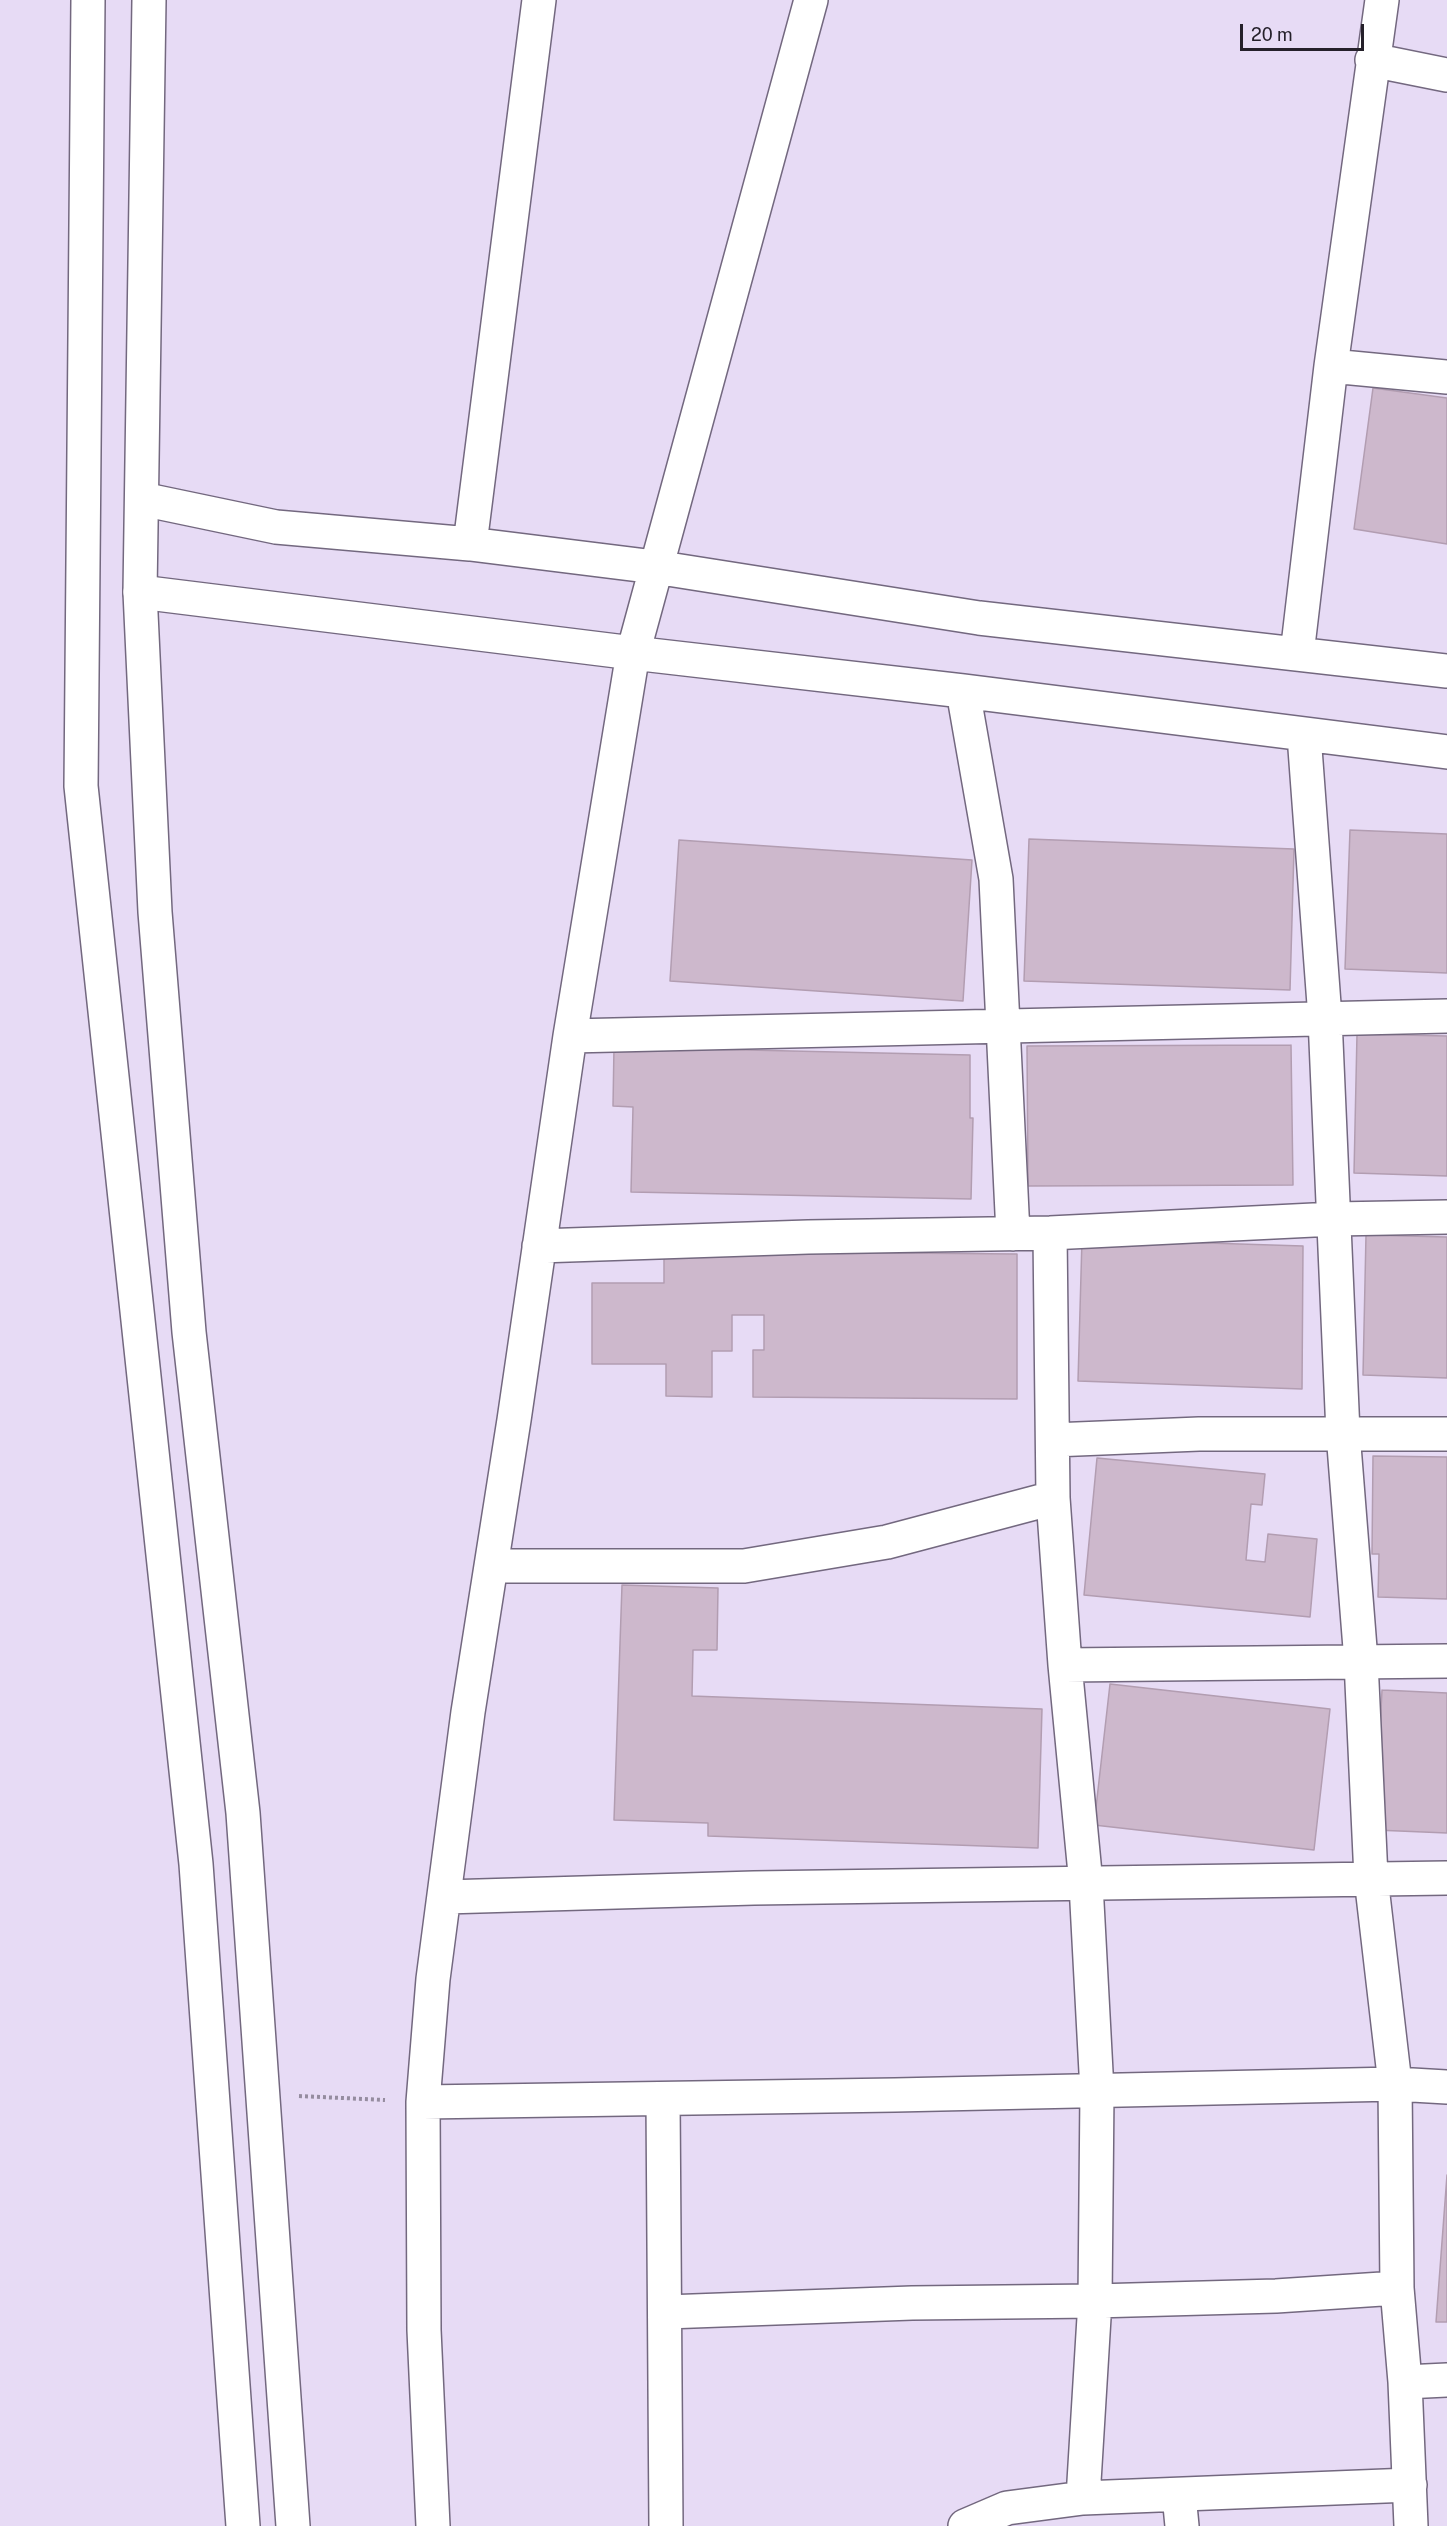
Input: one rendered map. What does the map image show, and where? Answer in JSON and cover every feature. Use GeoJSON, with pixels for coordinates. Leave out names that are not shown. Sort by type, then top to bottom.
{"type":"FeatureCollection","features":[{"type":"Feature","properties":{"kind":"street"},"geometry":{"type":"LineString","coordinates":[[88,0],[81,786],[196,1864],[243,2526]]}},
{"type":"Feature","properties":{"kind":"street"},"geometry":{"type":"LineString","coordinates":[[149,0],[140,592],[155,912],[189,1332],[243,1814],[293,2526]]}},
{"type":"Feature","properties":{"kind":"street"},"geometry":{"type":"LineString","coordinates":[[470,544],[539,0]]}},
{"type":"Feature","properties":{"kind":"street"},"geometry":{"type":"LineString","coordinates":[[433,2526],[424,2330],[423,2102],[433,1979],[468,1712],[570,1036],[633,653],[811,0]]}},
{"type":"Feature","properties":{"kind":"street"},"geometry":{"type":"LineString","coordinates":[[1297,654],[1331,366],[1382,0]]}},
{"type":"Feature","properties":{"kind":"street"},"geometry":{"type":"LineString","coordinates":[[1372,60],[1447,75]]}},
{"type":"Feature","properties":{"kind":"street"},"geometry":{"type":"LineString","coordinates":[[1331,366],[1447,377]]}},
{"type":"Feature","properties":{"kind":"street"},"geometry":{"type":"LineString","coordinates":[[142,499],[276,527],[470,544],[655,567],[979,618],[1447,671]]}},
{"type":"Feature","properties":{"kind":"street"},"geometry":{"type":"LineString","coordinates":[[140,592],[1447,752]]}},
{"type":"Feature","properties":{"kind":"street"},"geometry":{"type":"LineString","coordinates":[[963,691],[996,879],[1012,1234]]}},
{"type":"Feature","properties":{"kind":"street"},"geometry":{"type":"LineString","coordinates":[[1304,735],[1325,1018],[1343,1434],[1361,1661],[1371,1878],[1395,2084],[1398,2288],[1405,2382],[1411,2526]]}},
{"type":"Feature","properties":{"kind":"street"},"geometry":{"type":"LineString","coordinates":[[570,1036],[825,1028],[1002,1028],[1447,1016]]}},
{"type":"Feature","properties":{"kind":"street"},"geometry":{"type":"LineString","coordinates":[[539,1246],[796,1237],[1050,1233],[1334,1219],[1447,1217]]}},
{"type":"Feature","properties":{"kind":"street"},"geometry":{"type":"LineString","coordinates":[[1050,1233],[1053,1498],[1065,1665],[1086,1884],[1097,2091],[1095,2301],[1083,2498]]}},
{"type":"Feature","properties":{"kind":"street"},"geometry":{"type":"LineString","coordinates":[[1053,1440],[1199,1434],[1447,1434]]}},
{"type":"Feature","properties":{"kind":"street"},"geometry":{"type":"LineString","coordinates":[[491,1566],[744,1566],[887,1542],[1053,1498]]}},
{"type":"Feature","properties":{"kind":"street"},"geometry":{"type":"LineString","coordinates":[[1065,1665],[1447,1661]]}},
{"type":"Feature","properties":{"kind":"street"},"geometry":{"type":"LineString","coordinates":[[445,1897],[754,1888],[1447,1878]]}},
{"type":"Feature","properties":{"kind":"street"},"geometry":{"type":"LineString","coordinates":[[423,2102],[1395,2084],[1447,2087]]}},
{"type":"Feature","properties":{"kind":"street"},"geometry":{"type":"LineString","coordinates":[[663,2099],[666,2526]]}},
{"type":"Feature","properties":{"kind":"street"},"geometry":{"type":"LineString","coordinates":[[666,2312],[912,2302],[1095,2301],[1276,2296],[1398,2288]]}},
{"type":"Feature","properties":{"kind":"street"},"geometry":{"type":"LineString","coordinates":[[1405,2382],[1447,2380]]}},
{"type":"Feature","properties":{"kind":"street"},"geometry":{"type":"LineString","coordinates":[[965,2526],[1007,2508],[1083,2498],[1180,2510],[1410,2485]]}},
{"type":"Feature","properties":{"kind":"path"},"geometry":{"type":"LineString","coordinates":[[263,2095],[423,2102]]}},
{"type":"Feature","properties":{"kind":"building"},"geometry":{"type":"Polygon","coordinates":[[[1373,388],[1447,398],[1447,544],[1354,529],[1373,388]]]}},
{"type":"Feature","properties":{"kind":"building"},"geometry":{"type":"Polygon","coordinates":[[[1350,830],[1447,834],[1447,973],[1345,969],[1350,830]]]}},
{"type":"Feature","properties":{"kind":"building"},"geometry":{"type":"Polygon","coordinates":[[[1029,839],[1294,849],[1290,990],[1024,981],[1029,839]]]}},
{"type":"Feature","properties":{"kind":"building"},"geometry":{"type":"Polygon","coordinates":[[[679,840],[972,860],[963,1001],[670,981],[679,840]]]}},
{"type":"Feature","properties":{"kind":"building"},"geometry":{"type":"Polygon","coordinates":[[[1357,1034],[1447,1036],[1447,1176],[1354,1173],[1357,1034]]]}},
{"type":"Feature","properties":{"kind":"building"},"geometry":{"type":"Polygon","coordinates":[[[1291,1045],[1293,1185],[1028,1186],[1027,1046],[1291,1045]]]}},
{"type":"Feature","properties":{"kind":"building"},"geometry":{"type":"Polygon","coordinates":[[[614,1047],[970,1055],[970,1118],[973,1118],[971,1199],[631,1192],[633,1107],[613,1106],[614,1047]]]}},
{"type":"Feature","properties":{"kind":"building"},"geometry":{"type":"Polygon","coordinates":[[[1366,1235],[1447,1237],[1447,1378],[1363,1375],[1366,1235]]]}},
{"type":"Feature","properties":{"kind":"building"},"geometry":{"type":"Polygon","coordinates":[[[1082,1239],[1303,1246],[1302,1389],[1078,1381],[1082,1239]]]}},
{"type":"Feature","properties":{"kind":"building"},"geometry":{"type":"Polygon","coordinates":[[[664,1251],[1017,1254],[1017,1399],[753,1397],[753,1350],[764,1350],[764,1315],[732,1315],[732,1351],[712,1351],[712,1397],[666,1396],[666,1364],[592,1364],[592,1283],[664,1283],[664,1251]]]}},
{"type":"Feature","properties":{"kind":"building"},"geometry":{"type":"Polygon","coordinates":[[[1373,1456],[1447,1457],[1447,1599],[1378,1597],[1379,1554],[1372,1554],[1373,1456]]]}},
{"type":"Feature","properties":{"kind":"building"},"geometry":{"type":"Polygon","coordinates":[[[1097,1458],[1265,1474],[1262,1505],[1251,1504],[1246,1560],[1265,1562],[1268,1534],[1317,1539],[1310,1617],[1084,1595],[1097,1458]]]}},
{"type":"Feature","properties":{"kind":"building"},"geometry":{"type":"Polygon","coordinates":[[[622,1585],[718,1588],[717,1650],[693,1650],[692,1696],[1042,1709],[1038,1848],[708,1836],[708,1823],[614,1820],[622,1585]]]}},
{"type":"Feature","properties":{"kind":"building"},"geometry":{"type":"Polygon","coordinates":[[[1110,1684],[1330,1709],[1314,1850],[1094,1825],[1110,1684]]]}},
{"type":"Feature","properties":{"kind":"building"},"geometry":{"type":"Polygon","coordinates":[[[1382,1690],[1447,1693],[1447,1833],[1375,1830],[1382,1690]]]}},
{"type":"Feature","properties":{"kind":"building"},"geometry":{"type":"Polygon","coordinates":[[[1447,2175],[1447,2322],[1436,2322],[1447,2175]]]}}]}
